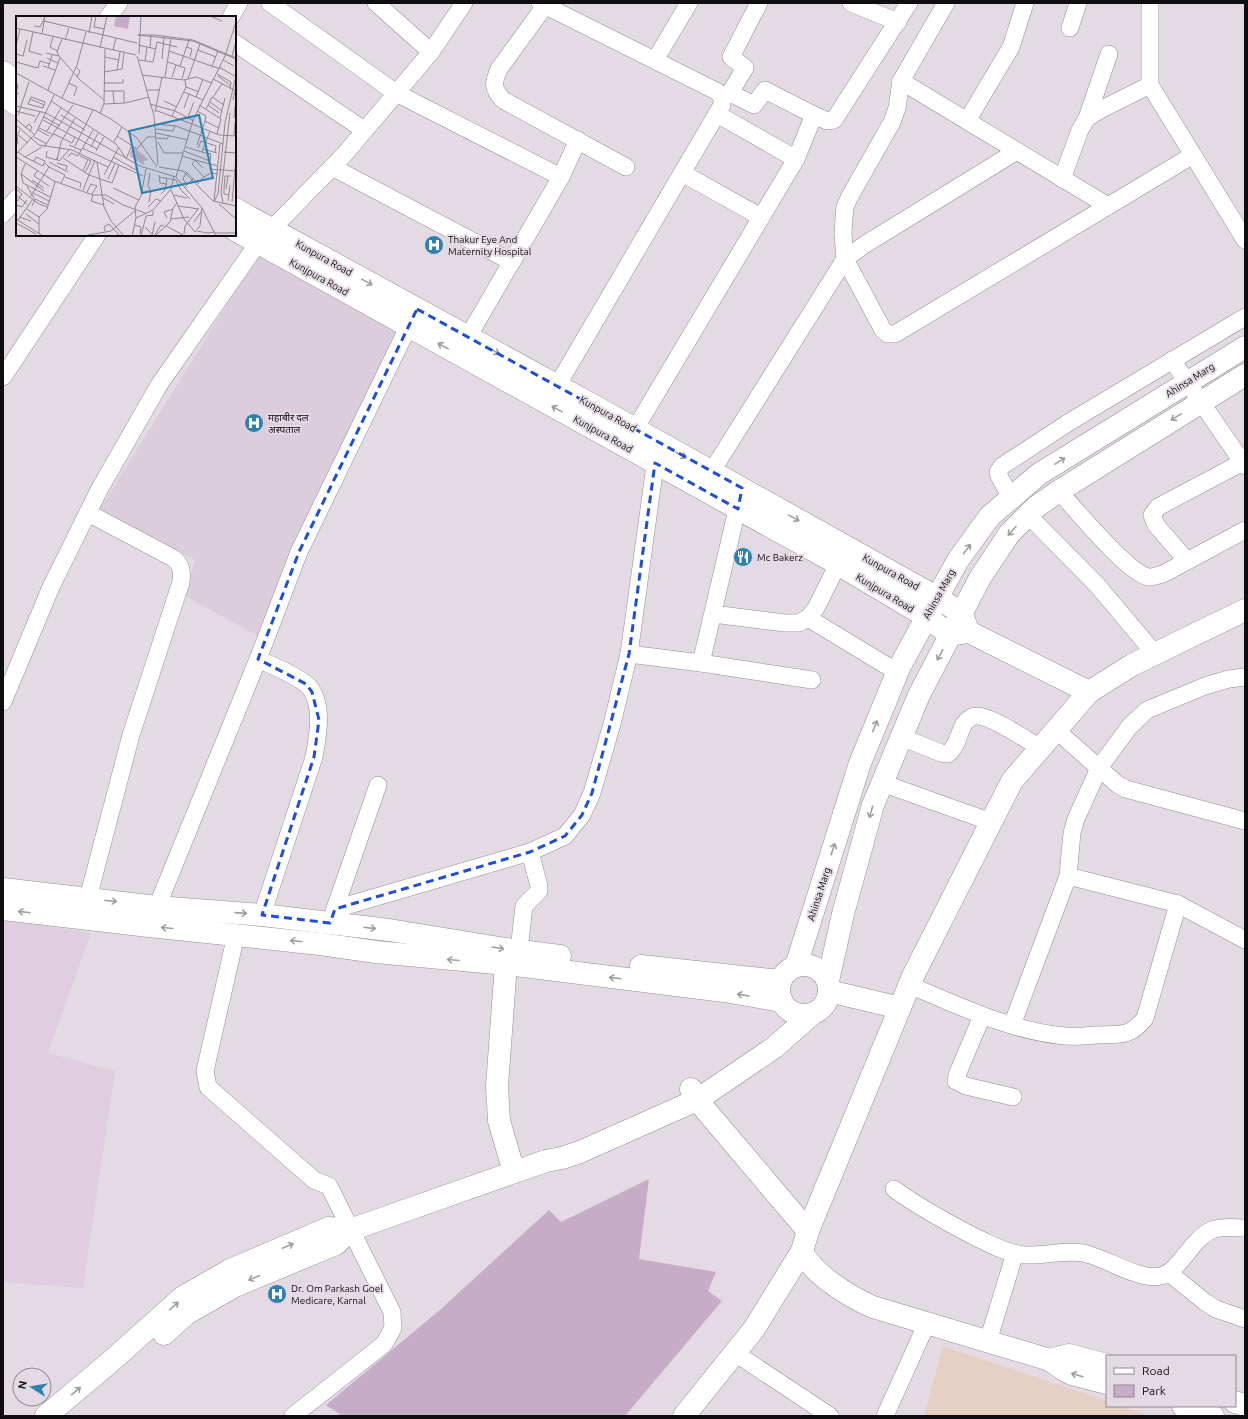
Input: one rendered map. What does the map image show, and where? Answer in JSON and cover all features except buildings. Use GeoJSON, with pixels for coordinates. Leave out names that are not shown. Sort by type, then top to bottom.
{"type":"FeatureCollection","features":[{"type":"Feature","properties":{"kind":"main road"},"geometry":{"type":"LineString","coordinates":[[3,72],[16,81]]}},
{"type":"Feature","properties":{"kind":"main road"},"geometry":{"type":"LineString","coordinates":[[3,95],[16,104]]}},
{"type":"Feature","properties":{"kind":"main road"},"geometry":{"type":"LineString","coordinates":[[236,210],[265,236]]}},
{"type":"Feature","properties":{"kind":"main road","name":"Kunjpura Road"},"geometry":{"type":"LineString","coordinates":[[236,230],[265,236],[740,499],[838,564],[927,617],[960,627]]}},
{"type":"Feature","properties":{"kind":"main road","name":"Kunpura Road"},"geometry":{"type":"LineString","coordinates":[[413,318],[468,337],[557,386],[630,438]]}},
{"type":"Feature","properties":{"kind":"main road","name":"Ahinsa Marg"},"geometry":{"type":"LineString","coordinates":[[796,966],[860,763],[897,672],[958,560],[990,516],[1039,474],[1245,347]]}},
{"type":"Feature","properties":{"kind":"main road"},"geometry":{"type":"LineString","coordinates":[[3,889],[47,904],[149,926],[320,944],[376,952],[513,957],[580,966],[792,1002],[821,1009],[827,1001],[828,986],[842,914],[873,805],[919,695],[960,627],[980,578],[1009,534],[1036,507],[1059,491],[1245,375]]}},
{"type":"Feature","properties":{"kind":"main road","name":"Kunpura Road"},"geometry":{"type":"LineString","coordinates":[[740,499],[938,598],[960,627]]}},
{"type":"Feature","properties":{"kind":"main road"},"geometry":{"type":"LineString","coordinates":[[684,1416],[754,1329],[805,1241],[910,985],[1012,781],[1089,692],[1132,665],[1245,610]]}},
{"type":"Feature","properties":{"kind":"main road"},"geometry":{"type":"LineString","coordinates":[[960,627],[1089,692]]}},
{"type":"Feature","properties":{"kind":"main road"},"geometry":{"type":"LineString","coordinates":[[3,909],[88,898],[157,907],[262,914],[332,916],[389,930],[506,949],[513,957],[497,1086],[499,1121],[514,1172]]}},
{"type":"Feature","properties":{"kind":"main road"},"geometry":{"type":"LineString","coordinates":[[46,1416],[109,1363],[183,1297],[230,1270],[329,1228],[350,1230],[546,1161],[580,1152],[694,1095],[775,1047],[792,1002],[788,970],[796,966],[806,965],[815,967],[823,973],[828,986]]}},
{"type":"Feature","properties":{"kind":"main road"},"geometry":{"type":"LineString","coordinates":[[828,986],[900,1008]]}},
{"type":"Feature","properties":{"kind":"main road"},"geometry":{"type":"LineString","coordinates":[[694,1095],[805,1241],[804,1256],[838,1289],[873,1307],[1050,1360],[1072,1374],[1106,1383]]}},
{"type":"Feature","properties":{"kind":"main road"},"geometry":{"type":"LineString","coordinates":[[68,1416],[186,1314],[235,1286],[336,1244],[350,1230]]}},
{"type":"Feature","properties":{"kind":"main road"},"geometry":{"type":"LineString","coordinates":[[1050,1360],[1069,1355],[1106,1365]]}},
{"type":"Feature","properties":{"kind":"main road"},"geometry":{"type":"LineString","coordinates":[[1186,1407],[1214,1416]]}},
{"type":"Feature","properties":{"kind":"street"},"geometry":{"type":"LineString","coordinates":[[109,16],[119,3]]}},
{"type":"Feature","properties":{"kind":"street"},"geometry":{"type":"LineString","coordinates":[[232,16],[239,3]]}},
{"type":"Feature","properties":{"kind":"street"},"geometry":{"type":"LineString","coordinates":[[270,3],[396,93],[561,177]]}},
{"type":"Feature","properties":{"kind":"street"},"geometry":{"type":"LineString","coordinates":[[376,3],[431,52]]}},
{"type":"Feature","properties":{"kind":"street"},"geometry":{"type":"LineString","coordinates":[[3,702],[51,587],[99,490],[159,385],[265,236],[332,167],[396,93],[431,52],[464,3]]}},
{"type":"Feature","properties":{"kind":"street"},"geometry":{"type":"LineString","coordinates":[[656,60],[689,3]]}},
{"type":"Feature","properties":{"kind":"street"},"geometry":{"type":"LineString","coordinates":[[557,386],[717,114],[726,96],[745,68],[731,57],[759,3]]}},
{"type":"Feature","properties":{"kind":"street"},"geometry":{"type":"LineString","coordinates":[[851,3],[898,22]]}},
{"type":"Feature","properties":{"kind":"street"},"geometry":{"type":"LineString","coordinates":[[626,167],[503,100],[496,93],[494,80],[499,69],[544,4],[726,96],[754,106],[766,90],[827,121],[834,120],[845,100],[898,22],[909,3]]}},
{"type":"Feature","properties":{"kind":"street"},"geometry":{"type":"LineString","coordinates":[[946,3],[901,81],[897,108],[892,122],[850,196],[846,207],[843,232],[845,260],[883,330],[888,334],[894,334],[1193,155]]}},
{"type":"Feature","properties":{"kind":"street"},"geometry":{"type":"LineString","coordinates":[[966,121],[1011,47],[1025,3]]}},
{"type":"Feature","properties":{"kind":"street"},"geometry":{"type":"LineString","coordinates":[[1070,28],[1078,3]]}},
{"type":"Feature","properties":{"kind":"street"},"geometry":{"type":"LineString","coordinates":[[1150,3],[1150,85],[1245,240]]}},
{"type":"Feature","properties":{"kind":"street"},"geometry":{"type":"LineString","coordinates":[[236,44],[364,130]]}},
{"type":"Feature","properties":{"kind":"street"},"geometry":{"type":"LineString","coordinates":[[1062,179],[1080,130],[1087,118],[1109,54]]}},
{"type":"Feature","properties":{"kind":"street"},"geometry":{"type":"LineString","coordinates":[[901,81],[1108,206]]}},
{"type":"Feature","properties":{"kind":"street"},"geometry":{"type":"LineString","coordinates":[[1087,118],[1150,85]]}},
{"type":"Feature","properties":{"kind":"street"},"geometry":{"type":"LineString","coordinates":[[717,114],[796,159]]}},
{"type":"Feature","properties":{"kind":"street"},"geometry":{"type":"LineString","coordinates":[[630,438],[796,159],[814,115]]}},
{"type":"Feature","properties":{"kind":"street"},"geometry":{"type":"LineString","coordinates":[[468,337],[561,177],[578,140]]}},
{"type":"Feature","properties":{"kind":"street"},"geometry":{"type":"LineString","coordinates":[[706,480],[845,260],[864,245],[1017,151]]}},
{"type":"Feature","properties":{"kind":"street"},"geometry":{"type":"LineString","coordinates":[[332,167],[512,262]]}},
{"type":"Feature","properties":{"kind":"street"},"geometry":{"type":"LineString","coordinates":[[682,173],[761,217]]}},
{"type":"Feature","properties":{"kind":"street"},"geometry":{"type":"LineString","coordinates":[[3,214],[16,199]]}},
{"type":"Feature","properties":{"kind":"street"},"geometry":{"type":"LineString","coordinates":[[3,377],[96,236]]}},
{"type":"Feature","properties":{"kind":"street"},"geometry":{"type":"LineString","coordinates":[[1011,498],[999,476],[998,472],[1002,466],[1071,421],[1245,316]]}},
{"type":"Feature","properties":{"kind":"street"},"geometry":{"type":"LineString","coordinates":[[157,907],[258,659],[302,546],[413,318]]}},
{"type":"Feature","properties":{"kind":"street"},"geometry":{"type":"LineString","coordinates":[[1172,360],[1244,464],[1158,507],[1152,515],[1156,525],[1187,561]]}},
{"type":"Feature","properties":{"kind":"street"},"geometry":{"type":"LineString","coordinates":[[332,916],[530,852],[565,836],[582,815],[592,793],[612,724],[629,654],[657,453]]}},
{"type":"Feature","properties":{"kind":"street"},"geometry":{"type":"LineString","coordinates":[[1059,491],[1093,530],[1131,567],[1140,574],[1150,577],[1163,574],[1245,530]]}},
{"type":"Feature","properties":{"kind":"street"},"geometry":{"type":"LineString","coordinates":[[701,663],[740,499]]}},
{"type":"Feature","properties":{"kind":"street"},"geometry":{"type":"LineString","coordinates":[[88,513],[173,558],[182,566],[181,582],[131,735],[88,898]]}},
{"type":"Feature","properties":{"kind":"street"},"geometry":{"type":"LineString","coordinates":[[1028,515],[1097,585],[1155,654]]}},
{"type":"Feature","properties":{"kind":"street"},"geometry":{"type":"LineString","coordinates":[[713,614],[785,623],[798,623],[808,618],[816,608],[838,564]]}},
{"type":"Feature","properties":{"kind":"street"},"geometry":{"type":"LineString","coordinates":[[808,618],[897,672]]}},
{"type":"Feature","properties":{"kind":"street"},"geometry":{"type":"LineString","coordinates":[[629,654],[701,663],[812,680]]}},
{"type":"Feature","properties":{"kind":"street"},"geometry":{"type":"LineString","coordinates":[[258,659],[292,675],[306,684],[312,692],[317,706],[319,720],[318,737],[314,757],[262,914]]}},
{"type":"Feature","properties":{"kind":"street"},"geometry":{"type":"LineString","coordinates":[[1012,1025],[1068,876],[1072,833],[1076,819],[1099,768],[1129,727],[1147,710],[1205,686],[1230,679],[1245,677]]}},
{"type":"Feature","properties":{"kind":"street"},"geometry":{"type":"LineString","coordinates":[[901,737],[941,753],[948,754],[954,748],[964,724],[970,717],[979,716],[989,718],[1040,748]]}},
{"type":"Feature","properties":{"kind":"street"},"geometry":{"type":"LineString","coordinates":[[1056,730],[1117,784],[1126,789],[1245,821]]}},
{"type":"Feature","properties":{"kind":"street"},"geometry":{"type":"LineString","coordinates":[[882,783],[991,822]]}},
{"type":"Feature","properties":{"kind":"street"},"geometry":{"type":"LineString","coordinates":[[320,944],[332,916],[378,785]]}},
{"type":"Feature","properties":{"kind":"street"},"geometry":{"type":"LineString","coordinates":[[513,957],[524,906],[539,891],[530,852]]}},
{"type":"Feature","properties":{"kind":"street"},"geometry":{"type":"LineString","coordinates":[[1068,876],[1178,904],[1245,940]]}},
{"type":"Feature","properties":{"kind":"street"},"geometry":{"type":"LineString","coordinates":[[910,985],[982,1016],[1042,1033],[1067,1037],[1131,1032],[1145,1018],[1178,904]]}},
{"type":"Feature","properties":{"kind":"street"},"geometry":{"type":"LineString","coordinates":[[236,935],[205,1071],[208,1087],[314,1180],[329,1186],[392,1312],[393,1328],[384,1344],[300,1414]]}},
{"type":"Feature","properties":{"kind":"street"},"geometry":{"type":"LineString","coordinates":[[982,1016],[957,1075],[956,1081],[966,1086],[1013,1097]]}},
{"type":"Feature","properties":{"kind":"street"},"geometry":{"type":"LineString","coordinates":[[894,1189],[945,1222],[1007,1252],[1026,1255],[1083,1253],[1139,1274],[1160,1276],[1169,1273],[1204,1235],[1211,1230],[1245,1228]]}},
{"type":"Feature","properties":{"kind":"street"},"geometry":{"type":"LineString","coordinates":[[988,1341],[1015,1253]]}},
{"type":"Feature","properties":{"kind":"street"},"geometry":{"type":"LineString","coordinates":[[1169,1273],[1204,1302],[1216,1309],[1245,1319]]}},
{"type":"Feature","properties":{"kind":"street"},"geometry":{"type":"LineString","coordinates":[[885,1416],[927,1323]]}},
{"type":"Feature","properties":{"kind":"street"},"geometry":{"type":"LineString","coordinates":[[735,1353],[821,1414]]}},
{"type":"Feature","properties":{"kind":"highlighted area"},"geometry":{"type":"Polygon","coordinates":[[[417,309],[742,488],[738,509],[655,463],[629,654],[592,793],[582,815],[565,836],[530,852],[335,909],[330,923],[262,915],[314,757],[319,720],[312,692],[306,684],[258,659],[299,552],[417,309]]]}},
{"type":"Feature","properties":{"kind":"shaded area","name":"महाबीर दल अस्पताल"},"geometry":{"type":"Polygon","coordinates":[[[259,253],[399,334],[281,573],[258,636],[185,596],[195,560],[98,512],[259,253]]]}},
{"type":"Feature","properties":{"kind":"shaded area"},"geometry":{"type":"Polygon","coordinates":[[[3,920],[91,933],[48,1053],[115,1071],[83,1288],[3,1282],[3,920]]]}},
{"type":"Feature","properties":{"kind":"shaded area"},"geometry":{"type":"Polygon","coordinates":[[[943,1346],[1106,1401],[1106,1407],[1124,1407],[1150,1416],[924,1416],[943,1346]]]}},
{"type":"Feature","properties":{"kind":"green space"},"geometry":{"type":"Polygon","coordinates":[[[649,1179],[639,1259],[716,1272],[708,1291],[722,1301],[625,1416],[342,1416],[326,1405],[441,1309],[549,1210],[561,1222],[649,1179]]]}},
{"type":"Feature","properties":{"kind":"place","name":"Thakur Eye And Maternity Hospital"},"geometry":{"type":"Point","coordinates":[434,245]}},
{"type":"Feature","properties":{"kind":"place","name":"महाबीर दल अस्पताल"},"geometry":{"type":"Point","coordinates":[254,423]}},
{"type":"Feature","properties":{"kind":"place","name":"Mc Bakerz"},"geometry":{"type":"Point","coordinates":[743,557]}},
{"type":"Feature","properties":{"kind":"place","name":"Dr. Om Parkash Goel Medicare, Karnal"},"geometry":{"type":"Point","coordinates":[277,1294]}}]}
